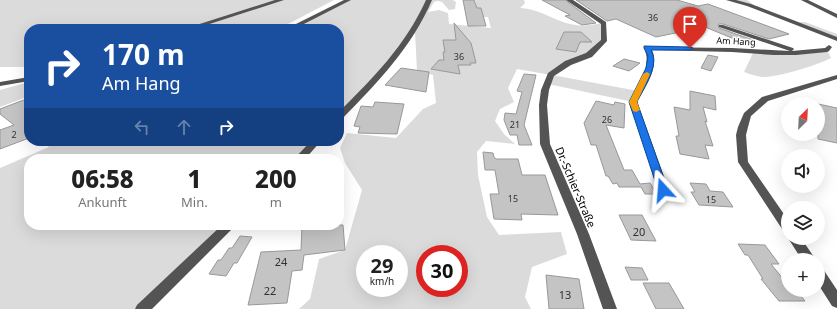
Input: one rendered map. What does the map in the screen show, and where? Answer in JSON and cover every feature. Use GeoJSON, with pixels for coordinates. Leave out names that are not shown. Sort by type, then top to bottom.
{"type":"FeatureCollection","features":[{"type":"Feature","properties":{"kind":"street"},"geometry":{"type":"LineString","coordinates":[[202,24],[281,0]]}},
{"type":"Feature","properties":{"kind":"street"},"geometry":{"type":"LineString","coordinates":[[299,24],[348,0]]}},
{"type":"Feature","properties":{"kind":"street"},"geometry":{"type":"LineString","coordinates":[[344,112],[391,63],[415,31],[429,0]]}},
{"type":"Feature","properties":{"kind":"street","name":"Dr.-Schier-Straße"},"geometry":{"type":"LineString","coordinates":[[568,0],[604,23],[604,41],[589,56],[568,63],[551,75],[545,90],[543,105],[545,144],[583,234],[610,309]]}},
{"type":"Feature","properties":{"kind":"street"},"geometry":{"type":"LineString","coordinates":[[729,0],[749,5],[837,39]]}},
{"type":"Feature","properties":{"kind":"street"},"geometry":{"type":"LineString","coordinates":[[804,0],[837,16]]}},
{"type":"Feature","properties":{"kind":"street","name":"Am Hang"},"geometry":{"type":"LineString","coordinates":[[721,26],[789,49],[803,50],[833,46]]}},
{"type":"Feature","properties":{"kind":"street","name":"Am Hang"},"geometry":{"type":"LineString","coordinates":[[663,190],[633,102],[650,68],[651,56],[647,48],[796,53],[827,50],[833,46]]}},
{"type":"Feature","properties":{"kind":"street"},"geometry":{"type":"LineString","coordinates":[[781,219],[743,162],[741,144],[743,127],[748,115],[765,99],[837,77]]}},
{"type":"Feature","properties":{"kind":"street"},"geometry":{"type":"LineString","coordinates":[[0,84],[24,80]]}},
{"type":"Feature","properties":{"kind":"street"},"geometry":{"type":"LineString","coordinates":[[304,154],[311,146]]}},
{"type":"Feature","properties":{"kind":"street"},"geometry":{"type":"LineString","coordinates":[[142,309],[225,230]]}},
{"type":"Feature","properties":{"kind":"street"},"geometry":{"type":"LineString","coordinates":[[825,284],[837,302]]}},
{"type":"Feature","properties":{"kind":"shaded area"},"geometry":{"type":"Polygon","coordinates":[[[0,0],[334,0],[288,24],[24,24],[24,67],[0,67],[0,0]]]}},
{"type":"Feature","properties":{"kind":"shaded area"},"geometry":{"type":"Polygon","coordinates":[[[348,0],[453,0],[456,2],[455,9],[449,10],[442,2],[438,1],[434,2],[428,12],[439,10],[448,13],[449,24],[491,28],[488,17],[483,17],[477,8],[475,0],[524,0],[525,3],[520,8],[534,10],[562,22],[579,26],[604,23],[604,41],[589,55],[552,75],[638,91],[633,102],[548,84],[551,75],[517,69],[508,88],[514,102],[500,109],[495,121],[504,134],[515,144],[486,141],[477,152],[478,175],[487,217],[499,235],[561,232],[567,254],[532,267],[525,297],[531,309],[299,309],[310,299],[319,259],[345,250],[362,190],[345,163],[344,154],[342,154],[340,148],[341,146],[344,146],[344,139],[347,133],[396,138],[423,109],[436,103],[433,75],[417,71],[415,32],[344,111],[344,24],[303,24],[348,0]]]}},
{"type":"Feature","properties":{"kind":"shaded area"},"geometry":{"type":"Polygon","coordinates":[[[729,0],[747,0],[754,5],[799,22],[805,22],[837,34],[837,39],[749,5],[729,0]]]}},
{"type":"Feature","properties":{"kind":"shaded area"},"geometry":{"type":"Polygon","coordinates":[[[827,50],[831,58],[787,73],[762,77],[744,72],[754,51],[774,53],[827,50]]]}},
{"type":"Feature","properties":{"kind":"shaded area"},"geometry":{"type":"Polygon","coordinates":[[[24,83],[24,98],[0,107],[0,90],[24,83]]]}},
{"type":"Feature","properties":{"kind":"shaded area"},"geometry":{"type":"Polygon","coordinates":[[[48,146],[311,146],[304,154],[33,154],[49,147],[48,146]]]}},
{"type":"Feature","properties":{"kind":"shaded area"},"geometry":{"type":"Polygon","coordinates":[[[24,158],[24,230],[225,230],[142,309],[0,309],[0,168],[24,158]]]}},
{"type":"Feature","properties":{"kind":"building"},"geometry":{"type":"Polygon","coordinates":[[[463,0],[474,0],[477,8],[481,8],[486,26],[468,26],[463,0]]]}},
{"type":"Feature","properties":{"kind":"building"},"geometry":{"type":"Polygon","coordinates":[[[542,0],[565,0],[596,23],[582,25],[565,16],[570,15],[542,0]]]}},
{"type":"Feature","properties":{"kind":"building"},"geometry":{"type":"Polygon","coordinates":[[[576,0],[677,0],[698,6],[708,4],[789,34],[769,39],[719,24],[719,28],[756,41],[744,43],[705,27],[656,37],[616,19],[607,21],[576,0]]]}},
{"type":"Feature","properties":{"kind":"building"},"geometry":{"type":"Polygon","coordinates":[[[454,23],[471,43],[476,63],[470,63],[471,65],[458,65],[460,74],[431,69],[439,60],[444,60],[443,52],[445,52],[443,40],[456,40],[454,23]]]}},
{"type":"Feature","properties":{"kind":"building"},"geometry":{"type":"Polygon","coordinates":[[[564,32],[581,32],[592,42],[580,42],[576,52],[556,49],[564,32]]]}},
{"type":"Feature","properties":{"kind":"building"},"geometry":{"type":"Polygon","coordinates":[[[708,55],[718,57],[711,71],[701,68],[708,55]]]}},
{"type":"Feature","properties":{"kind":"building"},"geometry":{"type":"Polygon","coordinates":[[[624,59],[640,63],[629,71],[613,66],[624,59]]]}},
{"type":"Feature","properties":{"kind":"building"},"geometry":{"type":"Polygon","coordinates":[[[401,68],[429,72],[426,92],[385,85],[401,68]]]}},
{"type":"Feature","properties":{"kind":"building"},"geometry":{"type":"Polygon","coordinates":[[[524,74],[536,75],[524,125],[532,145],[519,145],[517,135],[510,135],[504,120],[505,113],[516,114],[522,92],[517,91],[524,74]]]}},
{"type":"Feature","properties":{"kind":"building"},"geometry":{"type":"Polygon","coordinates":[[[690,91],[715,96],[716,110],[703,107],[707,122],[705,121],[713,146],[705,145],[709,159],[680,154],[676,136],[679,136],[674,107],[690,110],[690,91]]]}},
{"type":"Feature","properties":{"kind":"building"},"geometry":{"type":"Polygon","coordinates":[[[24,100],[24,140],[0,149],[0,130],[14,125],[0,114],[0,109],[24,100]]]}},
{"type":"Feature","properties":{"kind":"building"},"geometry":{"type":"Polygon","coordinates":[[[596,101],[614,105],[615,102],[625,104],[624,128],[606,125],[624,170],[632,170],[640,184],[650,183],[657,194],[645,194],[641,187],[619,187],[617,183],[613,184],[608,176],[606,176],[596,145],[591,145],[584,123],[596,101]]]}},
{"type":"Feature","properties":{"kind":"building"},"geometry":{"type":"Polygon","coordinates":[[[375,102],[404,104],[397,134],[358,133],[360,127],[354,126],[361,106],[373,107],[375,102]]]}},
{"type":"Feature","properties":{"kind":"building"},"geometry":{"type":"Polygon","coordinates":[[[825,105],[837,108],[837,143],[825,140],[825,105]]]}},
{"type":"Feature","properties":{"kind":"building"},"geometry":{"type":"Polygon","coordinates":[[[483,152],[493,153],[496,159],[518,159],[522,175],[545,175],[558,215],[521,214],[522,220],[494,219],[490,194],[499,194],[495,170],[485,170],[483,152]]]}},
{"type":"Feature","properties":{"kind":"building"},"geometry":{"type":"Polygon","coordinates":[[[690,183],[706,184],[710,191],[723,192],[733,207],[699,205],[691,192],[695,192],[690,183]]]}},
{"type":"Feature","properties":{"kind":"building"},"geometry":{"type":"Polygon","coordinates":[[[619,215],[642,215],[656,241],[631,240],[619,215]]]}},
{"type":"Feature","properties":{"kind":"building"},"geometry":{"type":"Polygon","coordinates":[[[302,230],[343,230],[345,250],[304,255],[302,270],[292,271],[287,303],[248,305],[261,252],[301,250],[302,230]]]}},
{"type":"Feature","properties":{"kind":"building"},"geometry":{"type":"Polygon","coordinates":[[[240,236],[252,237],[237,263],[234,263],[226,276],[209,274],[218,260],[221,260],[229,248],[232,248],[240,236]]]}},
{"type":"Feature","properties":{"kind":"building"},"geometry":{"type":"Polygon","coordinates":[[[738,244],[765,245],[779,264],[771,264],[781,276],[781,297],[802,297],[805,301],[779,301],[761,279],[763,279],[748,255],[745,255],[738,244]]]}},
{"type":"Feature","properties":{"kind":"building"},"geometry":{"type":"Polygon","coordinates":[[[625,267],[642,268],[648,280],[631,280],[625,267]]]}},
{"type":"Feature","properties":{"kind":"building"},"geometry":{"type":"Polygon","coordinates":[[[546,275],[579,279],[584,309],[549,309],[546,275]]]}},
{"type":"Feature","properties":{"kind":"building"},"geometry":{"type":"Polygon","coordinates":[[[643,283],[669,283],[684,309],[656,309],[643,283]]]}},
{"type":"Feature","properties":{"kind":"slow traffic"},"geometry":{"type":"LineString","coordinates":[[636,110],[633,102],[647,74]]}},
{"type":"Feature","properties":{"kind":"route"},"geometry":{"type":"LineString","coordinates":[[663,190],[633,102],[650,68],[651,56],[647,48],[690,48]]}}]}
